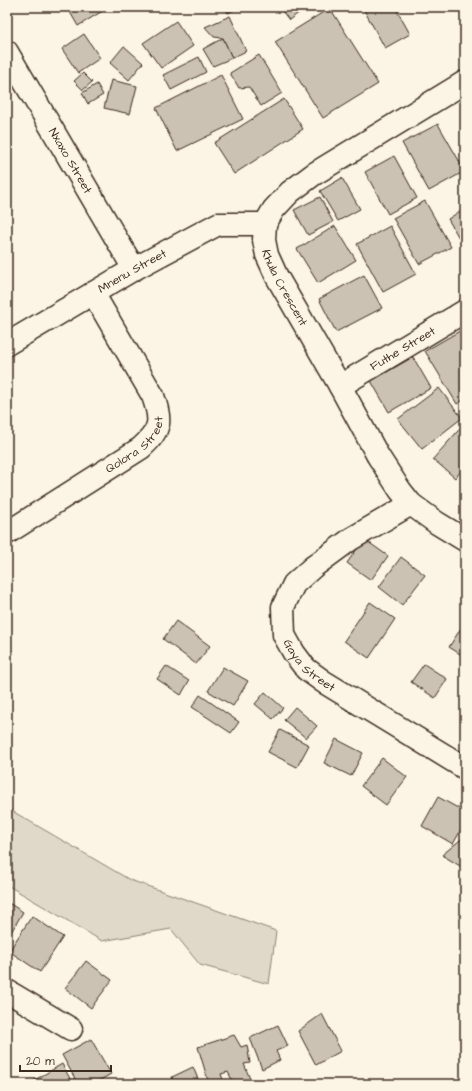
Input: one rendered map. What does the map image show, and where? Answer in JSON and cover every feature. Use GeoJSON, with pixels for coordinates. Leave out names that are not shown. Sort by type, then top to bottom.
{"type":"FeatureCollection","features":[{"type":"Feature","properties":{"kind":"street","name":"Nxaxo Street"},"geometry":{"type":"LineString","coordinates":[[7,52],[134,269]]}},
{"type":"Feature","properties":{"kind":"street"},"geometry":{"type":"LineString","coordinates":[[265,224],[274,209],[290,192],[314,174],[465,82]]}},
{"type":"Feature","properties":{"kind":"street","name":"Mnenu Street"},"geometry":{"type":"LineString","coordinates":[[7,344],[134,269],[218,224],[265,224]]}},
{"type":"Feature","properties":{"kind":"street","name":"Khula Crescent"},"geometry":{"type":"LineString","coordinates":[[265,224],[264,240],[267,255],[276,277],[340,386],[378,456],[411,504],[436,523],[465,540]]}},
{"type":"Feature","properties":{"kind":"street","name":"Qolora Street"},"geometry":{"type":"LineString","coordinates":[[7,533],[141,448],[152,438],[158,426],[159,413],[153,396],[93,293]]}},
{"type":"Feature","properties":{"kind":"street","name":"Futhe Street"},"geometry":{"type":"LineString","coordinates":[[340,386],[465,311]]}},
{"type":"Feature","properties":{"kind":"street","name":"Gaya Street"},"geometry":{"type":"LineString","coordinates":[[411,504],[351,539],[313,567],[294,584],[283,607],[284,635],[294,653],[306,668],[324,682],[465,768]]}},
{"type":"Feature","properties":{"kind":"street"},"geometry":{"type":"LineString","coordinates":[[7,991],[71,1029]]}},
{"type":"Feature","properties":{"kind":"shaded area"},"geometry":{"type":"Polygon","coordinates":[[[7,808],[130,880],[276,931],[269,984],[200,965],[171,929],[102,941],[7,885],[7,808]]]}},
{"type":"Feature","properties":{"kind":"building"},"geometry":{"type":"Polygon","coordinates":[[[67,7],[109,7],[78,26],[67,7]]]}},
{"type":"Feature","properties":{"kind":"building"},"geometry":{"type":"Polygon","coordinates":[[[224,7],[240,7],[228,13],[224,7]]]}},
{"type":"Feature","properties":{"kind":"building"},"geometry":{"type":"Polygon","coordinates":[[[279,7],[302,7],[304,9],[289,20],[279,7]]]}},
{"type":"Feature","properties":{"kind":"building"},"geometry":{"type":"Polygon","coordinates":[[[369,7],[395,7],[410,34],[385,48],[364,10],[369,7]]]}},
{"type":"Feature","properties":{"kind":"building"},"geometry":{"type":"Polygon","coordinates":[[[330,8],[378,84],[323,118],[275,42],[330,8]]]}},
{"type":"Feature","properties":{"kind":"building"},"geometry":{"type":"Polygon","coordinates":[[[230,16],[246,51],[232,58],[223,38],[214,37],[205,27],[230,16]]]}},
{"type":"Feature","properties":{"kind":"building"},"geometry":{"type":"Polygon","coordinates":[[[176,21],[193,46],[161,68],[143,43],[176,21]]]}},
{"type":"Feature","properties":{"kind":"building"},"geometry":{"type":"Polygon","coordinates":[[[84,34],[100,58],[78,73],[62,49],[84,34]]]}},
{"type":"Feature","properties":{"kind":"building"},"geometry":{"type":"Polygon","coordinates":[[[223,38],[232,58],[213,66],[203,49],[223,38]]]}},
{"type":"Feature","properties":{"kind":"building"},"geometry":{"type":"Polygon","coordinates":[[[124,46],[143,63],[129,80],[110,63],[124,46]]]}},
{"type":"Feature","properties":{"kind":"building"},"geometry":{"type":"Polygon","coordinates":[[[259,55],[282,93],[261,106],[249,87],[239,88],[230,73],[259,55]]]}},
{"type":"Feature","properties":{"kind":"building"},"geometry":{"type":"Polygon","coordinates":[[[199,57],[206,72],[171,90],[163,75],[199,57]]]}},
{"type":"Feature","properties":{"kind":"building"},"geometry":{"type":"Polygon","coordinates":[[[83,73],[92,82],[83,90],[74,81],[83,73]]]}},
{"type":"Feature","properties":{"kind":"building"},"geometry":{"type":"Polygon","coordinates":[[[221,75],[243,119],[177,151],[156,108],[221,75]]]}},
{"type":"Feature","properties":{"kind":"building"},"geometry":{"type":"Polygon","coordinates":[[[111,80],[137,86],[130,114],[104,108],[111,80]]]}},
{"type":"Feature","properties":{"kind":"building"},"geometry":{"type":"Polygon","coordinates":[[[97,84],[103,95],[88,104],[82,93],[97,84]]]}},
{"type":"Feature","properties":{"kind":"building"},"geometry":{"type":"Polygon","coordinates":[[[284,99],[303,129],[234,174],[214,143],[284,99]]]}},
{"type":"Feature","properties":{"kind":"building"},"geometry":{"type":"Polygon","coordinates":[[[438,124],[465,171],[429,191],[402,143],[438,124]]]}},
{"type":"Feature","properties":{"kind":"building"},"geometry":{"type":"Polygon","coordinates":[[[394,156],[417,198],[388,214],[365,172],[394,156]]]}},
{"type":"Feature","properties":{"kind":"building"},"geometry":{"type":"Polygon","coordinates":[[[342,178],[360,209],[338,221],[320,191],[342,178]]]}},
{"type":"Feature","properties":{"kind":"building"},"geometry":{"type":"Polygon","coordinates":[[[320,197],[333,222],[308,235],[294,210],[320,197]]]}},
{"type":"Feature","properties":{"kind":"building"},"geometry":{"type":"Polygon","coordinates":[[[425,201],[451,247],[419,264],[393,218],[425,201]]]}},
{"type":"Feature","properties":{"kind":"building"},"geometry":{"type":"Polygon","coordinates":[[[465,208],[465,241],[462,243],[448,219],[465,208]]]}},
{"type":"Feature","properties":{"kind":"building"},"geometry":{"type":"Polygon","coordinates":[[[335,226],[356,260],[318,283],[297,249],[335,226]]]}},
{"type":"Feature","properties":{"kind":"building"},"geometry":{"type":"Polygon","coordinates":[[[390,226],[416,274],[383,292],[357,244],[390,226]]]}},
{"type":"Feature","properties":{"kind":"building"},"geometry":{"type":"Polygon","coordinates":[[[364,275],[382,308],[336,332],[319,299],[364,275]]]}},
{"type":"Feature","properties":{"kind":"building"},"geometry":{"type":"Polygon","coordinates":[[[465,328],[465,399],[457,404],[425,351],[465,328]]]}},
{"type":"Feature","properties":{"kind":"building"},"geometry":{"type":"Polygon","coordinates":[[[413,357],[431,388],[389,412],[371,381],[413,357]]]}},
{"type":"Feature","properties":{"kind":"building"},"geometry":{"type":"Polygon","coordinates":[[[439,388],[462,418],[422,449],[398,419],[439,388]]]}},
{"type":"Feature","properties":{"kind":"building"},"geometry":{"type":"Polygon","coordinates":[[[465,423],[465,467],[455,478],[433,459],[465,423]]]}},
{"type":"Feature","properties":{"kind":"building"},"geometry":{"type":"Polygon","coordinates":[[[364,539],[388,556],[371,580],[347,563],[364,539]]]}},
{"type":"Feature","properties":{"kind":"building"},"geometry":{"type":"Polygon","coordinates":[[[401,557],[425,575],[402,605],[379,587],[401,557]]]}},
{"type":"Feature","properties":{"kind":"building"},"geometry":{"type":"Polygon","coordinates":[[[370,602],[395,619],[369,658],[344,641],[370,602]]]}},
{"type":"Feature","properties":{"kind":"building"},"geometry":{"type":"Polygon","coordinates":[[[176,621],[210,646],[196,664],[163,639],[176,621]]]}},
{"type":"Feature","properties":{"kind":"building"},"geometry":{"type":"Polygon","coordinates":[[[465,622],[465,657],[449,647],[465,622]]]}},
{"type":"Feature","properties":{"kind":"building"},"geometry":{"type":"Polygon","coordinates":[[[424,664],[447,679],[435,698],[411,682],[424,664]]]}},
{"type":"Feature","properties":{"kind":"building"},"geometry":{"type":"Polygon","coordinates":[[[166,666],[189,681],[181,695],[157,679],[166,666]]]}},
{"type":"Feature","properties":{"kind":"building"},"geometry":{"type":"Polygon","coordinates":[[[223,667],[248,681],[233,706],[208,691],[223,667]]]}},
{"type":"Feature","properties":{"kind":"building"},"geometry":{"type":"Polygon","coordinates":[[[265,692],[283,708],[273,719],[255,704],[265,692]]]}},
{"type":"Feature","properties":{"kind":"building"},"geometry":{"type":"Polygon","coordinates":[[[200,695],[239,722],[231,733],[192,707],[200,695]]]}},
{"type":"Feature","properties":{"kind":"building"},"geometry":{"type":"Polygon","coordinates":[[[295,707],[317,726],[306,738],[284,720],[295,707]]]}},
{"type":"Feature","properties":{"kind":"building"},"geometry":{"type":"Polygon","coordinates":[[[280,730],[309,745],[297,767],[268,752],[280,730]]]}},
{"type":"Feature","properties":{"kind":"building"},"geometry":{"type":"Polygon","coordinates":[[[336,739],[363,753],[351,776],[324,763],[336,739]]]}},
{"type":"Feature","properties":{"kind":"building"},"geometry":{"type":"Polygon","coordinates":[[[382,758],[407,777],[386,805],[361,786],[382,758]]]}},
{"type":"Feature","properties":{"kind":"building"},"geometry":{"type":"Polygon","coordinates":[[[438,797],[465,812],[465,823],[453,844],[422,826],[438,797]]]}},
{"type":"Feature","properties":{"kind":"building"},"geometry":{"type":"Polygon","coordinates":[[[465,836],[465,869],[442,855],[465,836]]]}},
{"type":"Feature","properties":{"kind":"building"},"geometry":{"type":"Polygon","coordinates":[[[7,902],[23,912],[7,939],[7,902]]]}},
{"type":"Feature","properties":{"kind":"building"},"geometry":{"type":"Polygon","coordinates":[[[32,916],[63,937],[40,972],[9,951],[32,916]]]}},
{"type":"Feature","properties":{"kind":"building"},"geometry":{"type":"Polygon","coordinates":[[[86,961],[112,980],[91,1008],[65,988],[86,961]]]}},
{"type":"Feature","properties":{"kind":"building"},"geometry":{"type":"Polygon","coordinates":[[[322,1014],[341,1051],[316,1065],[298,1031],[322,1014]]]}},
{"type":"Feature","properties":{"kind":"building"},"geometry":{"type":"Polygon","coordinates":[[[278,1025],[288,1046],[276,1051],[280,1060],[262,1069],[250,1038],[278,1025]]]}},
{"type":"Feature","properties":{"kind":"building"},"geometry":{"type":"Polygon","coordinates":[[[234,1035],[241,1047],[247,1045],[250,1063],[244,1064],[250,1079],[233,1082],[228,1072],[221,1074],[223,1080],[209,1084],[198,1047],[234,1035]]]}},
{"type":"Feature","properties":{"kind":"building"},"geometry":{"type":"Polygon","coordinates":[[[91,1039],[111,1074],[93,1084],[78,1084],[62,1055],[91,1039]]]}},
{"type":"Feature","properties":{"kind":"building"},"geometry":{"type":"Polygon","coordinates":[[[62,1064],[73,1084],[28,1084],[62,1064]]]}},
{"type":"Feature","properties":{"kind":"building"},"geometry":{"type":"Polygon","coordinates":[[[193,1067],[200,1084],[174,1084],[172,1077],[193,1067]]]}}]}
